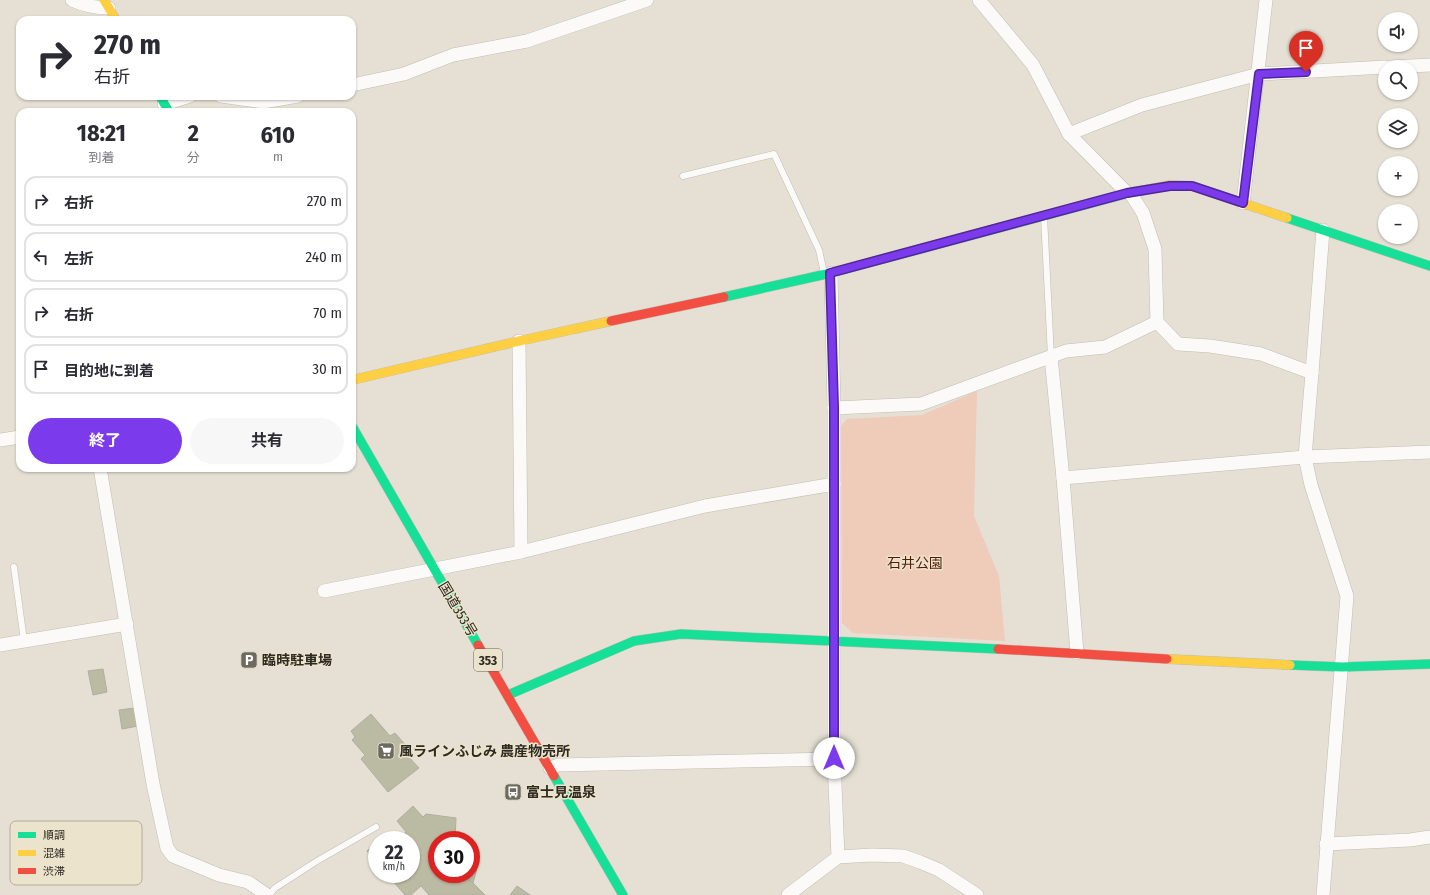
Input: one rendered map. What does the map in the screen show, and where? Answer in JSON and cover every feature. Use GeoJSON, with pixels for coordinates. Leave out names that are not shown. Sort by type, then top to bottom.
{"type":"FeatureCollection","features":[{"type":"Feature","properties":{"kind":"main road"},"geometry":{"type":"LineString","coordinates":[[107,4],[114,16]]}},
{"type":"Feature","properties":{"kind":"main road"},"geometry":{"type":"LineString","coordinates":[[356,379],[519,341],[828,274],[1127,193],[1170,186],[1192,186],[1430,266]]}},
{"type":"Feature","properties":{"kind":"main road","name":"国道353号"},"geometry":{"type":"LineString","coordinates":[[356,433],[623,895]]}},
{"type":"Feature","properties":{"kind":"main road"},"geometry":{"type":"LineString","coordinates":[[508,695],[634,641],[681,634],[1230,663],[1342,667],[1430,664]]}},
{"type":"Feature","properties":{"kind":"street"},"geometry":{"type":"LineString","coordinates":[[72,0],[82,5],[94,8],[107,4]]}},
{"type":"Feature","properties":{"kind":"street"},"geometry":{"type":"LineString","coordinates":[[356,84],[404,74],[453,55],[527,41],[647,0]]}},
{"type":"Feature","properties":{"kind":"street"},"geometry":{"type":"LineString","coordinates":[[979,0],[1033,65],[1069,134],[1127,193],[1131,194],[1143,213],[1155,249],[1157,322],[1178,344],[1210,346],[1261,354],[1312,373]]}},
{"type":"Feature","properties":{"kind":"street"},"geometry":{"type":"LineString","coordinates":[[1243,203],[1259,74],[1266,0]]}},
{"type":"Feature","properties":{"kind":"street"},"geometry":{"type":"LineString","coordinates":[[1418,66],[1430,65]]}},
{"type":"Feature","properties":{"kind":"street"},"geometry":{"type":"LineString","coordinates":[[1069,134],[1142,105],[1259,74],[1378,67]]}},
{"type":"Feature","properties":{"kind":"street"},"geometry":{"type":"LineString","coordinates":[[164,104],[177,100]]}},
{"type":"Feature","properties":{"kind":"street"},"geometry":{"type":"LineString","coordinates":[[248,100],[262,102],[274,100]]}},
{"type":"Feature","properties":{"kind":"street"},"geometry":{"type":"LineString","coordinates":[[1323,230],[1305,457],[1311,485],[1347,596],[1323,895]]}},
{"type":"Feature","properties":{"kind":"street"},"geometry":{"type":"LineString","coordinates":[[828,274],[834,408],[834,758],[838,856]]}},
{"type":"Feature","properties":{"kind":"street"},"geometry":{"type":"LineString","coordinates":[[834,408],[921,404],[1066,352],[1105,347],[1157,322]]}},
{"type":"Feature","properties":{"kind":"street"},"geometry":{"type":"LineString","coordinates":[[519,341],[521,552]]}},
{"type":"Feature","properties":{"kind":"street"},"geometry":{"type":"LineString","coordinates":[[1051,357],[1063,478],[1077,654]]}},
{"type":"Feature","properties":{"kind":"street"},"geometry":{"type":"LineString","coordinates":[[0,440],[16,438]]}},
{"type":"Feature","properties":{"kind":"street"},"geometry":{"type":"LineString","coordinates":[[1063,478],[1305,457],[1430,452]]}},
{"type":"Feature","properties":{"kind":"street"},"geometry":{"type":"LineString","coordinates":[[101,472],[153,784],[167,848],[173,856],[219,874],[248,882],[268,895]]}},
{"type":"Feature","properties":{"kind":"street"},"geometry":{"type":"LineString","coordinates":[[324,591],[521,552],[704,506],[834,484]]}},
{"type":"Feature","properties":{"kind":"street"},"geometry":{"type":"LineString","coordinates":[[0,645],[127,624]]}},
{"type":"Feature","properties":{"kind":"street"},"geometry":{"type":"LineString","coordinates":[[550,768],[558,765],[834,758]]}},
{"type":"Feature","properties":{"kind":"street"},"geometry":{"type":"LineString","coordinates":[[1326,844],[1410,840],[1430,837]]}},
{"type":"Feature","properties":{"kind":"street"},"geometry":{"type":"LineString","coordinates":[[788,895],[838,856],[872,855],[903,856],[920,862],[939,870],[977,895]]}},
{"type":"Feature","properties":{"kind":"lane"},"geometry":{"type":"LineString","coordinates":[[683,176],[774,154],[819,250],[828,274]]}},
{"type":"Feature","properties":{"kind":"lane"},"geometry":{"type":"LineString","coordinates":[[1044,215],[1051,357]]}},
{"type":"Feature","properties":{"kind":"lane"},"geometry":{"type":"LineString","coordinates":[[14,567],[24,641]]}},
{"type":"Feature","properties":{"kind":"lane"},"geometry":{"type":"LineString","coordinates":[[268,895],[275,888],[317,861],[376,827]]}},
{"type":"Feature","properties":{"kind":"green space","name":"石井公園"},"geometry":{"type":"Polygon","coordinates":[[[977,391],[974,516],[999,576],[1005,641],[853,633],[842,623],[841,426],[847,419],[922,415],[977,391]]]}},
{"type":"Feature","properties":{"kind":"building"},"geometry":{"type":"Polygon","coordinates":[[[103,669],[107,692],[93,695],[88,671],[103,669]]]}},
{"type":"Feature","properties":{"kind":"building"},"geometry":{"type":"Polygon","coordinates":[[[134,708],[138,726],[122,729],[119,710],[134,708]]]}},
{"type":"Feature","properties":{"kind":"building"},"geometry":{"type":"Polygon","coordinates":[[[371,714],[390,736],[395,733],[410,750],[406,754],[419,768],[388,792],[361,759],[365,755],[352,740],[355,737],[351,731],[371,714]]]}},
{"type":"Feature","properties":{"kind":"building"},"geometry":{"type":"Polygon","coordinates":[[[413,806],[423,817],[426,814],[456,818],[455,831],[428,831],[428,883],[473,883],[485,895],[429,895],[421,886],[411,895],[405,895],[395,883],[420,883],[420,831],[405,831],[397,821],[413,806]]]}},
{"type":"Feature","properties":{"kind":"building"},"geometry":{"type":"Polygon","coordinates":[[[517,886],[530,895],[510,895],[517,886]]]}},
{"type":"Feature","properties":{"kind":"traffic: fast"},"geometry":{"type":"LineString","coordinates":[[162,100],[167,108]]}},
{"type":"Feature","properties":{"kind":"traffic: fast"},"geometry":{"type":"LineString","coordinates":[[724,297],[831,273],[1129,193]]}},
{"type":"Feature","properties":{"kind":"traffic: fast"},"geometry":{"type":"LineString","coordinates":[[1287,218],[1430,266]]}},
{"type":"Feature","properties":{"kind":"traffic: fast"},"geometry":{"type":"LineString","coordinates":[[356,433],[478,645]]}},
{"type":"Feature","properties":{"kind":"traffic: fast"},"geometry":{"type":"LineString","coordinates":[[508,695],[634,641],[681,634],[998,649]]}},
{"type":"Feature","properties":{"kind":"traffic: fast"},"geometry":{"type":"LineString","coordinates":[[1290,665],[1342,667],[1430,664]]}},
{"type":"Feature","properties":{"kind":"traffic: fast"},"geometry":{"type":"LineString","coordinates":[[554,776],[623,895]]}},
{"type":"Feature","properties":{"kind":"traffic: slow"},"geometry":{"type":"LineString","coordinates":[[104,0],[114,16]]}},
{"type":"Feature","properties":{"kind":"traffic: slow"},"geometry":{"type":"LineString","coordinates":[[1129,193],[1171,185],[1192,186],[1287,218]]}},
{"type":"Feature","properties":{"kind":"traffic: slow"},"geometry":{"type":"LineString","coordinates":[[356,379],[611,321]]}},
{"type":"Feature","properties":{"kind":"traffic: slow"},"geometry":{"type":"LineString","coordinates":[[1167,659],[1290,665]]}},
{"type":"Feature","properties":{"kind":"traffic: jam"},"geometry":{"type":"LineString","coordinates":[[611,321],[724,297]]}},
{"type":"Feature","properties":{"kind":"traffic: jam"},"geometry":{"type":"LineString","coordinates":[[478,645],[554,776]]}},
{"type":"Feature","properties":{"kind":"traffic: jam"},"geometry":{"type":"LineString","coordinates":[[998,649],[1167,659]]}},
{"type":"Feature","properties":{"kind":"place","name":"臨時駐車場"},"geometry":{"type":"Point","coordinates":[249,660]}},
{"type":"Feature","properties":{"kind":"place","name":"風ラインふじみ 農産物売所"},"geometry":{"type":"Point","coordinates":[386,751]}},
{"type":"Feature","properties":{"kind":"place","name":"富士見温泉"},"geometry":{"type":"Point","coordinates":[513,792]}},
{"type":"Feature","properties":{"kind":"route"},"geometry":{"type":"LineString","coordinates":[[834,758],[834,408],[830,273],[1127,193],[1170,186],[1192,186],[1243,203],[1259,74],[1306,72]]}}]}
